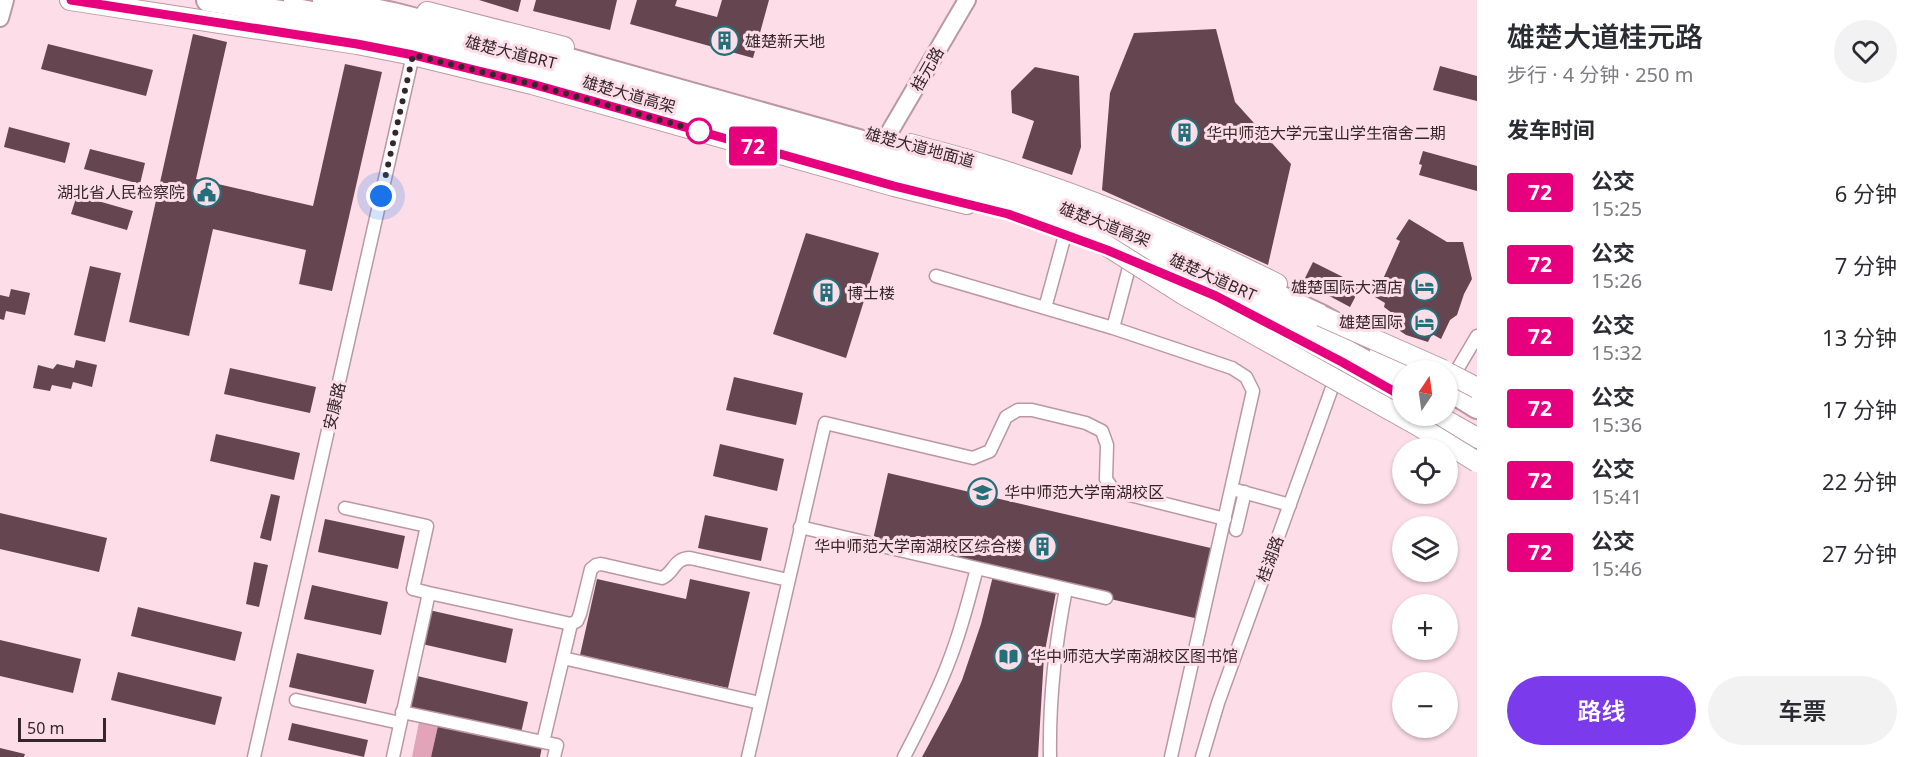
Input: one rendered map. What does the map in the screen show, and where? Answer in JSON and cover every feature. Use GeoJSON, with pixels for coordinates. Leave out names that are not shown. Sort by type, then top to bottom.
{"type":"FeatureCollection","features":[{"type":"Feature","properties":{"kind":"highway","name":"雄楚大道高架"},"geometry":{"type":"LineString","coordinates":[[208,0],[311,17],[536,67],[912,177],[1073,228],[1207,282],[1287,320],[1392,377]]}},
{"type":"Feature","properties":{"kind":"highway","name":"雄楚大道高架"},"geometry":{"type":"LineString","coordinates":[[324,0],[371,8],[538,51],[923,159],[1083,213],[1222,270],[1321,316],[1399,360]]}},
{"type":"Feature","properties":{"kind":"highway"},"geometry":{"type":"LineString","coordinates":[[1458,390],[1477,407]]}},
{"type":"Feature","properties":{"kind":"highway"},"geometry":{"type":"LineString","coordinates":[[1458,413],[1477,424]]}},
{"type":"Feature","properties":{"kind":"main road"},"geometry":{"type":"LineString","coordinates":[[70,0],[357,44],[413,55],[532,84],[894,186],[1073,228],[1131,260],[1216,296],[1392,390]]}},
{"type":"Feature","properties":{"kind":"main road","name":"雄楚大道地面道"},"geometry":{"type":"LineString","coordinates":[[371,8],[539,40],[986,165],[1086,200],[1231,261],[1332,311],[1413,360]]}},
{"type":"Feature","properties":{"kind":"main road"},"geometry":{"type":"LineString","coordinates":[[1073,228],[1186,296],[1417,425],[1477,462]]}},
{"type":"Feature","properties":{"kind":"main road"},"geometry":{"type":"LineString","coordinates":[[1321,316],[1407,360]]}},
{"type":"Feature","properties":{"kind":"main road"},"geometry":{"type":"LineString","coordinates":[[1458,383],[1477,388]]}},
{"type":"Feature","properties":{"kind":"main road","name":"雄楚大道地面道"},"geometry":{"type":"LineString","coordinates":[[1458,386],[1477,396]]}},
{"type":"Feature","properties":{"kind":"main road"},"geometry":{"type":"LineString","coordinates":[[1455,426],[1477,438]]}},
{"type":"Feature","properties":{"kind":"street"},"geometry":{"type":"LineString","coordinates":[[0,18],[4,0]]}},
{"type":"Feature","properties":{"kind":"street","name":"桂元路"},"geometry":{"type":"LineString","coordinates":[[886,138],[967,0]]}},
{"type":"Feature","properties":{"kind":"street","name":"安康路"},"geometry":{"type":"LineString","coordinates":[[254,757],[413,55]]}},
{"type":"Feature","properties":{"kind":"street"},"geometry":{"type":"LineString","coordinates":[[1045,308],[1073,228]]}},
{"type":"Feature","properties":{"kind":"street"},"geometry":{"type":"LineString","coordinates":[[1113,328],[1131,260]]}},
{"type":"Feature","properties":{"kind":"street"},"geometry":{"type":"LineString","coordinates":[[936,276],[1113,328],[1232,368],[1246,377],[1253,392],[1171,757]]}},
{"type":"Feature","properties":{"kind":"street"},"geometry":{"type":"LineString","coordinates":[[1458,363],[1477,336]]}},
{"type":"Feature","properties":{"kind":"street","name":"桂湖路"},"geometry":{"type":"LineString","coordinates":[[1202,757],[1218,703],[1342,362]]}},
{"type":"Feature","properties":{"kind":"street"},"geometry":{"type":"LineString","coordinates":[[748,757],[825,423],[851,434],[973,458],[990,451],[1006,417],[1018,410],[1086,423],[1102,431],[1107,445],[1106,479],[1114,491],[1225,519]]}},
{"type":"Feature","properties":{"kind":"street"},"geometry":{"type":"LineString","coordinates":[[1232,489],[1290,505]]}},
{"type":"Feature","properties":{"kind":"street"},"geometry":{"type":"LineString","coordinates":[[1236,530],[1245,492]]}},
{"type":"Feature","properties":{"kind":"street"},"geometry":{"type":"LineString","coordinates":[[345,508],[427,526],[413,589],[571,624],[577,621],[580,614],[591,569],[596,565],[601,564],[662,578],[669,575],[682,559],[690,558],[788,580]]}},
{"type":"Feature","properties":{"kind":"street"},"geometry":{"type":"LineString","coordinates":[[800,527],[1106,598]]}},
{"type":"Feature","properties":{"kind":"street"},"geometry":{"type":"LineString","coordinates":[[904,757],[950,660],[966,613],[977,568]]}},
{"type":"Feature","properties":{"kind":"street"},"geometry":{"type":"LineString","coordinates":[[1050,757],[1052,674],[1066,589]]}},
{"type":"Feature","properties":{"kind":"street"},"geometry":{"type":"LineString","coordinates":[[393,757],[429,593]]}},
{"type":"Feature","properties":{"kind":"street"},"geometry":{"type":"LineString","coordinates":[[543,742],[571,624]]}},
{"type":"Feature","properties":{"kind":"street"},"geometry":{"type":"LineString","coordinates":[[563,658],[760,703]]}},
{"type":"Feature","properties":{"kind":"street"},"geometry":{"type":"LineString","coordinates":[[296,700],[557,745],[554,757]]}},
{"type":"Feature","properties":{"kind":"lane"},"geometry":{"type":"LineString","coordinates":[[288,0],[371,8]]}},
{"type":"Feature","properties":{"kind":"lane","name":"雄楚大道BRT"},"geometry":{"type":"LineString","coordinates":[[532,57],[738,111],[921,165],[1073,228]]}},
{"type":"Feature","properties":{"kind":"lane"},"geometry":{"type":"LineString","coordinates":[[1458,394],[1477,415]]}},
{"type":"Feature","properties":{"kind":"shaded area"},"geometry":{"type":"Polygon","coordinates":[[[419,722],[438,726],[431,757],[412,757],[419,722]]]}},
{"type":"Feature","properties":{"kind":"building"},"geometry":{"type":"Polygon","coordinates":[[[479,0],[521,0],[518,12],[479,0]]]}},
{"type":"Feature","properties":{"kind":"building"},"geometry":{"type":"Polygon","coordinates":[[[536,0],[617,0],[610,30],[533,11],[536,0]]]}},
{"type":"Feature","properties":{"kind":"building","name":"雄楚新天地"},"geometry":{"type":"Polygon","coordinates":[[[637,0],[677,0],[675,6],[717,17],[722,0],[769,0],[753,58],[630,24],[637,0]]]}},
{"type":"Feature","properties":{"kind":"building","name":"华中师范大学元宝山学生宿舍二期"},"geometry":{"type":"Polygon","coordinates":[[[1216,29],[1235,102],[1291,164],[1268,265],[1102,190],[1110,93],[1134,33],[1216,29]]]}},
{"type":"Feature","properties":{"kind":"building","name":"湖北省人民检察院"},"geometry":{"type":"Polygon","coordinates":[[[193,34],[227,42],[196,179],[313,206],[345,64],[382,72],[332,291],[299,284],[306,250],[213,229],[189,336],[129,322],[193,34]]]}},
{"type":"Feature","properties":{"kind":"building"},"geometry":{"type":"Polygon","coordinates":[[[48,44],[153,70],[146,96],[41,69],[48,44]]]}},
{"type":"Feature","properties":{"kind":"building"},"geometry":{"type":"Polygon","coordinates":[[[1440,66],[1477,76],[1477,101],[1433,90],[1440,66]]]}},
{"type":"Feature","properties":{"kind":"building"},"geometry":{"type":"Polygon","coordinates":[[[1035,67],[1079,76],[1081,147],[1072,175],[1022,158],[1034,121],[1012,113],[1011,91],[1035,67]]]}},
{"type":"Feature","properties":{"kind":"building"},"geometry":{"type":"Polygon","coordinates":[[[9,127],[70,143],[65,163],[4,147],[9,127]]]}},
{"type":"Feature","properties":{"kind":"building"},"geometry":{"type":"Polygon","coordinates":[[[90,149],[145,163],[140,184],[84,169],[90,149]]]}},
{"type":"Feature","properties":{"kind":"building"},"geometry":{"type":"Polygon","coordinates":[[[1423,151],[1477,166],[1477,191],[1419,175],[1422,165],[1419,164],[1423,151]]]}},
{"type":"Feature","properties":{"kind":"building"},"geometry":{"type":"Polygon","coordinates":[[[77,195],[133,211],[127,230],[71,214],[77,195]]]}},
{"type":"Feature","properties":{"kind":"building","name":"雄楚国际大酒店"},"geometry":{"type":"Polygon","coordinates":[[[1409,219],[1447,242],[1463,242],[1472,279],[1457,315],[1450,320],[1441,339],[1432,334],[1428,342],[1406,335],[1394,327],[1387,320],[1392,313],[1384,307],[1385,303],[1375,297],[1400,241],[1396,239],[1409,219]]]}},
{"type":"Feature","properties":{"kind":"building","name":"博士楼"},"geometry":{"type":"Polygon","coordinates":[[[806,233],[879,253],[846,358],[773,334],[806,233]]]}},
{"type":"Feature","properties":{"kind":"building"},"geometry":{"type":"Polygon","coordinates":[[[1313,262],[1361,286],[1350,307],[1303,282],[1313,262]]]}},
{"type":"Feature","properties":{"kind":"building"},"geometry":{"type":"Polygon","coordinates":[[[90,266],[121,273],[105,342],[74,335],[90,266]]]}},
{"type":"Feature","properties":{"kind":"building"},"geometry":{"type":"Polygon","coordinates":[[[11,289],[30,293],[25,315],[6,311],[4,320],[0,319],[0,295],[9,297],[11,289]]]}},
{"type":"Feature","properties":{"kind":"building"},"geometry":{"type":"Polygon","coordinates":[[[76,360],[97,365],[92,387],[73,382],[71,389],[52,385],[50,391],[33,388],[38,365],[53,369],[57,364],[74,368],[76,360]]]}},
{"type":"Feature","properties":{"kind":"building"},"geometry":{"type":"Polygon","coordinates":[[[230,368],[316,387],[310,413],[224,394],[230,368]]]}},
{"type":"Feature","properties":{"kind":"building"},"geometry":{"type":"Polygon","coordinates":[[[734,377],[803,393],[796,425],[726,410],[734,377]]]}},
{"type":"Feature","properties":{"kind":"building"},"geometry":{"type":"Polygon","coordinates":[[[216,434],[300,453],[294,480],[210,461],[216,434]]]}},
{"type":"Feature","properties":{"kind":"building"},"geometry":{"type":"Polygon","coordinates":[[[720,444],[784,459],[777,491],[713,476],[720,444]]]}},
{"type":"Feature","properties":{"kind":"building","name":"华中师范大学南湖校区综合楼"},"geometry":{"type":"Polygon","coordinates":[[[888,473],[1215,549],[1199,619],[1057,587],[1044,656],[1038,757],[922,757],[962,680],[981,624],[994,572],[872,544],[888,473]]]}},
{"type":"Feature","properties":{"kind":"building"},"geometry":{"type":"Polygon","coordinates":[[[271,494],[280,496],[271,541],[260,538],[271,494]]]}},
{"type":"Feature","properties":{"kind":"building"},"geometry":{"type":"Polygon","coordinates":[[[0,513],[107,538],[99,572],[0,549],[0,513]]]}},
{"type":"Feature","properties":{"kind":"building"},"geometry":{"type":"Polygon","coordinates":[[[705,515],[768,528],[761,561],[698,548],[705,515]]]}},
{"type":"Feature","properties":{"kind":"building"},"geometry":{"type":"Polygon","coordinates":[[[325,519],[405,536],[398,569],[318,552],[325,519]]]}},
{"type":"Feature","properties":{"kind":"building"},"geometry":{"type":"Polygon","coordinates":[[[254,562],[268,565],[259,607],[246,604],[254,562]]]}},
{"type":"Feature","properties":{"kind":"building"},"geometry":{"type":"Polygon","coordinates":[[[597,579],[686,599],[690,579],[750,592],[728,688],[580,655],[597,579]]]}},
{"type":"Feature","properties":{"kind":"building"},"geometry":{"type":"Polygon","coordinates":[[[312,585],[388,602],[381,635],[304,619],[312,585]]]}},
{"type":"Feature","properties":{"kind":"building"},"geometry":{"type":"Polygon","coordinates":[[[138,607],[242,632],[235,661],[131,636],[138,607]]]}},
{"type":"Feature","properties":{"kind":"building"},"geometry":{"type":"Polygon","coordinates":[[[429,610],[513,629],[506,663],[422,644],[429,610]]]}},
{"type":"Feature","properties":{"kind":"building"},"geometry":{"type":"Polygon","coordinates":[[[0,640],[81,659],[73,693],[0,676],[0,640]]]}},
{"type":"Feature","properties":{"kind":"building"},"geometry":{"type":"Polygon","coordinates":[[[297,653],[374,670],[366,704],[289,687],[297,653]]]}},
{"type":"Feature","properties":{"kind":"building"},"geometry":{"type":"Polygon","coordinates":[[[118,672],[222,697],[215,725],[111,700],[118,672]]]}},
{"type":"Feature","properties":{"kind":"building"},"geometry":{"type":"Polygon","coordinates":[[[413,675],[528,702],[521,733],[406,707],[413,675]]]}},
{"type":"Feature","properties":{"kind":"building"},"geometry":{"type":"Polygon","coordinates":[[[292,723],[368,740],[364,757],[288,740],[292,723]]]}},
{"type":"Feature","properties":{"kind":"building"},"geometry":{"type":"Polygon","coordinates":[[[438,726],[542,747],[540,757],[431,757],[438,726]]]}},
{"type":"Feature","properties":{"kind":"building"},"geometry":{"type":"Polygon","coordinates":[[[0,748],[25,754],[24,757],[0,757],[0,748]]]}},
{"type":"Feature","properties":{"kind":"bus line","name":"72"},"geometry":{"type":"LineString","coordinates":[[71,0],[357,44],[413,55],[532,84],[894,186],[1008,214],[1107,250],[1216,296],[1392,390]]}},
{"type":"Feature","properties":{"kind":"place","name":"雄楚新天地"},"geometry":{"type":"Point","coordinates":[724,41]}},
{"type":"Feature","properties":{"kind":"place","name":"华中师范大学元宝山学生宿舍二期"},"geometry":{"type":"Point","coordinates":[1185,133]}},
{"type":"Feature","properties":{"kind":"place","name":"湖北省人民检察院"},"geometry":{"type":"Point","coordinates":[206,192]}},
{"type":"Feature","properties":{"kind":"place","name":"雄楚国际大酒店"},"geometry":{"type":"Point","coordinates":[1424,287]}},
{"type":"Feature","properties":{"kind":"place","name":"博士楼"},"geometry":{"type":"Point","coordinates":[826,293]}},
{"type":"Feature","properties":{"kind":"place","name":"雄楚国际"},"geometry":{"type":"Point","coordinates":[1424,322]}},
{"type":"Feature","properties":{"kind":"place","name":"华中师范大学南湖校区"},"geometry":{"type":"Point","coordinates":[983,492]}},
{"type":"Feature","properties":{"kind":"place","name":"华中师范大学南湖校区综合楼"},"geometry":{"type":"Point","coordinates":[1043,546]}},
{"type":"Feature","properties":{"kind":"place","name":"华中师范大学南湖校区图书馆"},"geometry":{"type":"Point","coordinates":[1009,656]}},
{"type":"Feature","properties":{"kind":"route"},"geometry":{"type":"LineString","coordinates":[[381,196],[413,55],[532,84],[699,131]]}}]}
